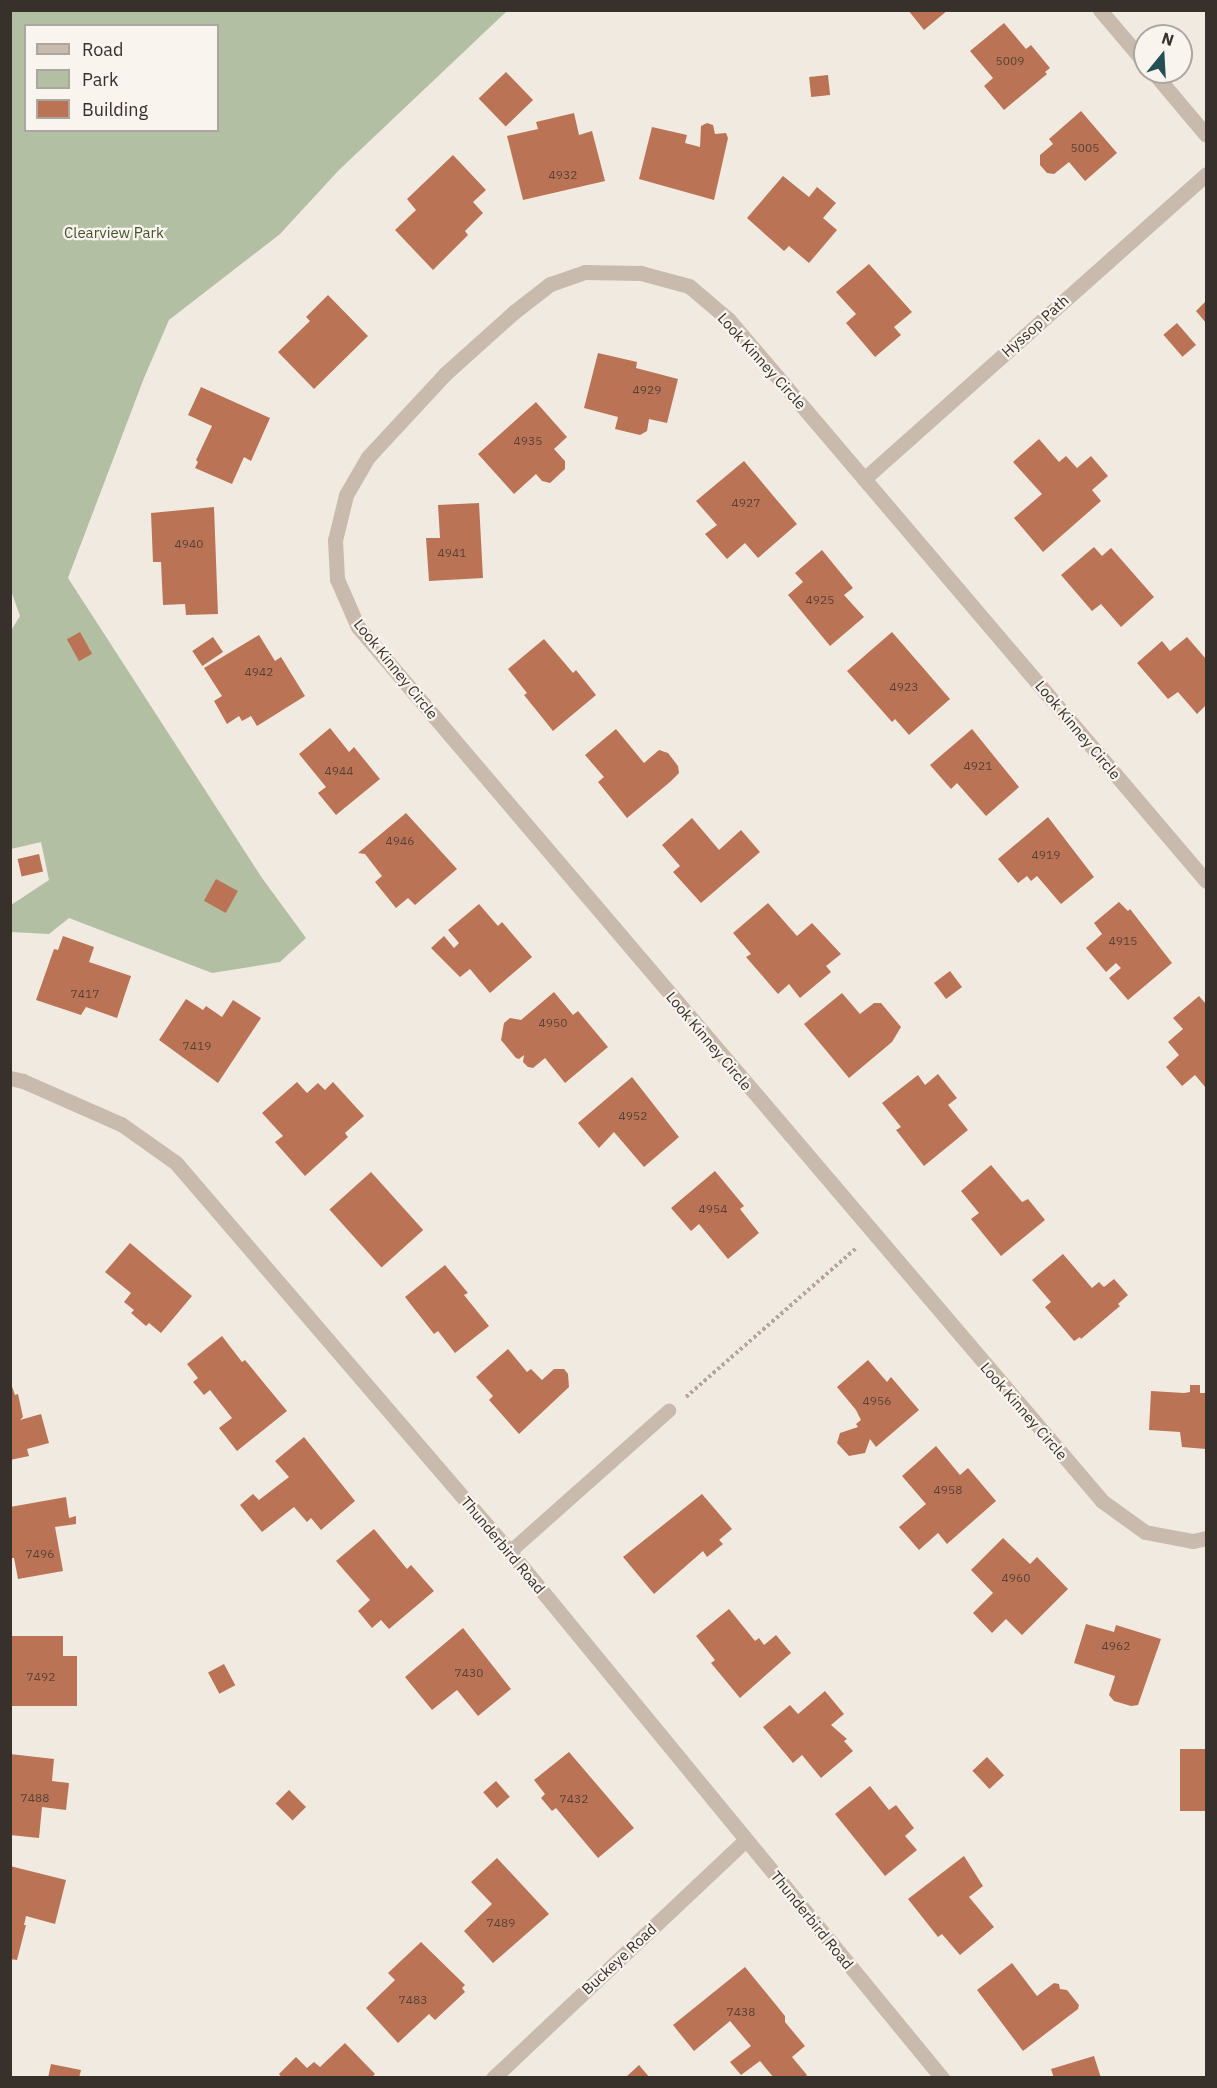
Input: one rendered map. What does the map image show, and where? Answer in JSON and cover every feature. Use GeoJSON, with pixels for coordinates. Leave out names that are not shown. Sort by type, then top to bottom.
{"type":"FeatureCollection","features":[{"type":"Feature","properties":{"kind":"street"},"geometry":{"type":"LineString","coordinates":[[1100,10],[1133,49]]}},
{"type":"Feature","properties":{"kind":"street"},"geometry":{"type":"LineString","coordinates":[[1163,84],[1206,135]]}},
{"type":"Feature","properties":{"kind":"street","name":"Hyssop Path"},"geometry":{"type":"LineString","coordinates":[[864,479],[1206,174]]}},
{"type":"Feature","properties":{"kind":"street","name":"Look Kinney Circle"},"geometry":{"type":"LineString","coordinates":[[1206,881],[729,320],[689,286],[641,273],[585,272],[550,284],[514,312],[445,374],[368,457],[346,495],[335,540],[337,579],[358,627],[1102,1502],[1145,1532],[1193,1541],[1206,1538]]}},
{"type":"Feature","properties":{"kind":"street","name":"Thunderbird Road"},"geometry":{"type":"LineString","coordinates":[[10,1078],[23,1081],[121,1124],[176,1162],[510,1552],[942,2078]]}},
{"type":"Feature","properties":{"kind":"street","name":"Buckeye Road"},"geometry":{"type":"LineString","coordinates":[[492,2078],[746,1840]]}},
{"type":"Feature","properties":{"kind":"lane"},"geometry":{"type":"LineString","coordinates":[[510,1552],[669,1411]]}},
{"type":"Feature","properties":{"kind":"path"},"geometry":{"type":"LineString","coordinates":[[669,1411],[872,1234]]}},
{"type":"Feature","properties":{"kind":"green space","name":"Clearview Park"},"geometry":{"type":"Polygon","coordinates":[[[11,11],[507,11],[339,170],[280,234],[169,320],[144,378],[68,578],[262,878],[306,938],[280,962],[212,973],[69,918],[49,934],[11,932],[11,905],[49,880],[41,842],[11,849],[10,632],[20,616],[10,588],[11,11]]]}},
{"type":"Feature","properties":{"kind":"building"},"geometry":{"type":"Polygon","coordinates":[[[908,10],[948,10],[924,30],[908,10]]]}},
{"type":"Feature","properties":{"kind":"building"},"geometry":{"type":"Polygon","coordinates":[[[1004,23],[1026,49],[1031,45],[1050,68],[1045,72],[1047,74],[1004,110],[984,86],[993,78],[970,51],[1004,23]]]}},
{"type":"Feature","properties":{"kind":"building"},"geometry":{"type":"Polygon","coordinates":[[[506,72],[533,100],[506,126],[479,98],[506,72]]]}},
{"type":"Feature","properties":{"kind":"building"},"geometry":{"type":"Polygon","coordinates":[[[828,75],[830,95],[811,97],[809,77],[828,75]]]}},
{"type":"Feature","properties":{"kind":"building"},"geometry":{"type":"Polygon","coordinates":[[[1081,111],[1117,153],[1085,181],[1069,162],[1054,174],[1047,173],[1040,165],[1040,155],[1053,144],[1049,139],[1081,111]]]}},
{"type":"Feature","properties":{"kind":"building"},"geometry":{"type":"Polygon","coordinates":[[[574,113],[579,135],[592,131],[605,181],[523,200],[507,136],[538,129],[536,122],[574,113]]]}},
{"type":"Feature","properties":{"kind":"building"},"geometry":{"type":"Polygon","coordinates":[[[707,123],[713,125],[715,134],[726,133],[728,138],[714,200],[639,179],[652,127],[687,135],[685,143],[700,147],[701,126],[707,123]]]}},
{"type":"Feature","properties":{"kind":"building"},"geometry":{"type":"Polygon","coordinates":[[[453,155],[486,190],[473,202],[483,213],[465,231],[468,235],[433,270],[395,230],[416,210],[407,199],[453,155]]]}},
{"type":"Feature","properties":{"kind":"building"},"geometry":{"type":"Polygon","coordinates":[[[783,176],[809,197],[817,187],[836,203],[823,218],[837,230],[809,263],[789,246],[784,251],[747,218],[783,176]]]}},
{"type":"Feature","properties":{"kind":"building"},"geometry":{"type":"Polygon","coordinates":[[[869,264],[912,312],[894,327],[901,335],[875,357],[846,323],[856,314],[836,292],[869,264]]]}},
{"type":"Feature","properties":{"kind":"building"},"geometry":{"type":"Polygon","coordinates":[[[328,295],[368,336],[314,389],[278,352],[310,321],[306,317],[328,295]]]}},
{"type":"Feature","properties":{"kind":"building"},"geometry":{"type":"Polygon","coordinates":[[[1206,301],[1206,323],[1196,311],[1206,301]]]}},
{"type":"Feature","properties":{"kind":"building"},"geometry":{"type":"Polygon","coordinates":[[[1177,323],[1196,345],[1182,357],[1163,335],[1177,323]]]}},
{"type":"Feature","properties":{"kind":"building"},"geometry":{"type":"Polygon","coordinates":[[[598,353],[637,362],[636,368],[678,379],[667,423],[649,419],[647,431],[640,435],[615,429],[618,417],[584,408],[598,353]]]}},
{"type":"Feature","properties":{"kind":"building"},"geometry":{"type":"Polygon","coordinates":[[[201,387],[270,418],[251,461],[244,457],[232,484],[195,468],[198,462],[196,460],[212,426],[188,415],[201,387]]]}},
{"type":"Feature","properties":{"kind":"building"},"geometry":{"type":"Polygon","coordinates":[[[536,402],[567,437],[554,449],[565,461],[565,469],[550,483],[542,481],[536,474],[514,494],[478,454],[536,402]]]}},
{"type":"Feature","properties":{"kind":"building"},"geometry":{"type":"Polygon","coordinates":[[[1039,439],[1059,462],[1066,456],[1077,468],[1091,456],[1108,476],[1092,490],[1101,501],[1043,552],[1014,518],[1042,494],[1013,462],[1039,439]]]}},
{"type":"Feature","properties":{"kind":"building"},"geometry":{"type":"Polygon","coordinates":[[[744,461],[797,524],[758,558],[745,543],[727,559],[705,534],[717,525],[696,501],[744,461]]]}},
{"type":"Feature","properties":{"kind":"building"},"geometry":{"type":"Polygon","coordinates":[[[479,503],[483,578],[429,581],[426,538],[440,538],[438,505],[479,503]]]}},
{"type":"Feature","properties":{"kind":"building"},"geometry":{"type":"Polygon","coordinates":[[[214,507],[218,614],[186,615],[185,604],[163,605],[161,562],[153,562],[151,513],[214,507]]]}},
{"type":"Feature","properties":{"kind":"building"},"geometry":{"type":"Polygon","coordinates":[[[1094,547],[1102,556],[1111,548],[1154,597],[1121,627],[1101,604],[1092,611],[1061,575],[1094,547]]]}},
{"type":"Feature","properties":{"kind":"building"},"geometry":{"type":"Polygon","coordinates":[[[822,550],[853,588],[844,595],[864,617],[830,646],[788,595],[803,582],[795,573],[822,550]]]}},
{"type":"Feature","properties":{"kind":"building"},"geometry":{"type":"Polygon","coordinates":[[[80,632],[92,654],[79,661],[67,639],[80,632]]]}},
{"type":"Feature","properties":{"kind":"building"},"geometry":{"type":"Polygon","coordinates":[[[892,632],[950,699],[909,735],[895,719],[892,722],[847,671],[892,632]]]}},
{"type":"Feature","properties":{"kind":"building"},"geometry":{"type":"Polygon","coordinates":[[[259,635],[275,661],[281,657],[305,696],[257,726],[251,716],[242,721],[239,716],[227,724],[214,701],[222,696],[204,668],[259,635]]]}},
{"type":"Feature","properties":{"kind":"building"},"geometry":{"type":"Polygon","coordinates":[[[213,637],[223,652],[202,666],[192,651],[213,637]]]}},
{"type":"Feature","properties":{"kind":"building"},"geometry":{"type":"Polygon","coordinates":[[[1187,637],[1206,659],[1206,705],[1197,714],[1178,692],[1168,699],[1137,663],[1162,641],[1170,651],[1187,637]]]}},
{"type":"Feature","properties":{"kind":"building"},"geometry":{"type":"Polygon","coordinates":[[[544,639],[573,673],[576,670],[596,695],[553,731],[524,695],[527,693],[508,669],[544,639]]]}},
{"type":"Feature","properties":{"kind":"building"},"geometry":{"type":"Polygon","coordinates":[[[330,728],[349,752],[354,747],[380,779],[336,815],[318,793],[326,787],[299,754],[330,728]]]}},
{"type":"Feature","properties":{"kind":"building"},"geometry":{"type":"Polygon","coordinates":[[[616,729],[644,763],[659,750],[668,753],[678,766],[679,773],[627,818],[598,782],[604,777],[585,755],[616,729]]]}},
{"type":"Feature","properties":{"kind":"building"},"geometry":{"type":"Polygon","coordinates":[[[972,729],[1019,787],[986,816],[957,783],[951,789],[930,765],[972,729]]]}},
{"type":"Feature","properties":{"kind":"building"},"geometry":{"type":"Polygon","coordinates":[[[406,813],[457,869],[415,905],[408,898],[396,908],[375,882],[382,876],[365,854],[358,853],[406,813]]]}},
{"type":"Feature","properties":{"kind":"building"},"geometry":{"type":"Polygon","coordinates":[[[1048,817],[1094,877],[1061,904],[1037,876],[1031,881],[1027,876],[1018,883],[998,859],[1048,817]]]}},
{"type":"Feature","properties":{"kind":"building"},"geometry":{"type":"Polygon","coordinates":[[[692,818],[719,850],[741,830],[760,852],[701,903],[673,872],[680,866],[662,845],[692,818]]]}},
{"type":"Feature","properties":{"kind":"building"},"geometry":{"type":"Polygon","coordinates":[[[39,854],[43,872],[22,876],[18,859],[39,854]]]}},
{"type":"Feature","properties":{"kind":"building"},"geometry":{"type":"Polygon","coordinates":[[[216,879],[238,891],[226,913],[204,901],[216,879]]]}},
{"type":"Feature","properties":{"kind":"building"},"geometry":{"type":"Polygon","coordinates":[[[1119,902],[1128,911],[1130,909],[1172,963],[1128,1000],[1109,978],[1121,968],[1116,963],[1106,972],[1086,948],[1102,934],[1094,923],[1119,902]]]}},
{"type":"Feature","properties":{"kind":"building"},"geometry":{"type":"Polygon","coordinates":[[[768,903],[797,936],[812,923],[841,954],[826,966],[831,972],[800,998],[789,984],[778,994],[746,957],[751,954],[733,933],[768,903]]]}},
{"type":"Feature","properties":{"kind":"building"},"geometry":{"type":"Polygon","coordinates":[[[479,904],[498,926],[502,922],[532,957],[490,993],[470,969],[460,977],[431,948],[444,936],[454,948],[459,943],[448,930],[479,904]]]}},
{"type":"Feature","properties":{"kind":"building"},"geometry":{"type":"Polygon","coordinates":[[[63,936],[94,947],[89,962],[131,976],[117,1018],[86,1007],[81,1015],[36,1000],[54,949],[58,950],[63,936]]]}},
{"type":"Feature","properties":{"kind":"building"},"geometry":{"type":"Polygon","coordinates":[[[950,971],[962,987],[946,999],[934,983],[950,971]]]}},
{"type":"Feature","properties":{"kind":"building"},"geometry":{"type":"Polygon","coordinates":[[[554,992],[573,1015],[578,1011],[608,1047],[565,1083],[545,1058],[533,1068],[528,1067],[523,1062],[524,1055],[519,1059],[516,1058],[501,1040],[504,1023],[510,1018],[521,1020],[554,992]]]}},
{"type":"Feature","properties":{"kind":"building"},"geometry":{"type":"Polygon","coordinates":[[[842,993],[860,1014],[874,1003],[881,1003],[901,1027],[892,1042],[849,1078],[804,1024],[842,993]]]}},
{"type":"Feature","properties":{"kind":"building"},"geometry":{"type":"Polygon","coordinates":[[[1199,996],[1206,1004],[1206,1088],[1195,1075],[1182,1086],[1166,1067],[1179,1055],[1168,1042],[1183,1029],[1173,1018],[1199,996]]]}},
{"type":"Feature","properties":{"kind":"building"},"geometry":{"type":"Polygon","coordinates":[[[186,999],[203,1010],[206,1006],[222,1017],[233,1000],[261,1018],[218,1083],[159,1040],[186,999]]]}},
{"type":"Feature","properties":{"kind":"building"},"geometry":{"type":"Polygon","coordinates":[[[938,1074],[957,1098],[948,1105],[968,1130],[924,1166],[896,1130],[901,1127],[882,1103],[918,1075],[925,1085],[938,1074]]]}},
{"type":"Feature","properties":{"kind":"building"},"geometry":{"type":"Polygon","coordinates":[[[632,1077],[679,1137],[644,1167],[614,1132],[599,1148],[578,1123],[632,1077]]]}},
{"type":"Feature","properties":{"kind":"building"},"geometry":{"type":"Polygon","coordinates":[[[297,1082],[307,1093],[318,1083],[325,1090],[333,1082],[364,1116],[345,1133],[348,1137],[305,1176],[275,1142],[283,1136],[262,1113],[297,1082]]]}},
{"type":"Feature","properties":{"kind":"building"},"geometry":{"type":"Polygon","coordinates":[[[991,1165],[1022,1202],[1028,1199],[1045,1220],[1001,1256],[971,1219],[979,1213],[961,1191],[991,1165]]]}},
{"type":"Feature","properties":{"kind":"building"},"geometry":{"type":"Polygon","coordinates":[[[715,1171],[744,1206],[740,1209],[759,1233],[728,1259],[699,1224],[691,1231],[671,1208],[715,1171]]]}},
{"type":"Feature","properties":{"kind":"building"},"geometry":{"type":"Polygon","coordinates":[[[371,1172],[423,1230],[382,1267],[329,1209],[371,1172]]]}},
{"type":"Feature","properties":{"kind":"building"},"geometry":{"type":"Polygon","coordinates":[[[130,1243],[192,1296],[161,1333],[149,1323],[146,1326],[131,1313],[134,1310],[124,1302],[131,1293],[105,1272],[130,1243]]]}},
{"type":"Feature","properties":{"kind":"building"},"geometry":{"type":"Polygon","coordinates":[[[1063,1254],[1092,1288],[1099,1282],[1104,1287],[1114,1279],[1128,1295],[1118,1304],[1120,1306],[1081,1339],[1080,1337],[1074,1341],[1045,1307],[1051,1302],[1032,1280],[1063,1254]]]}},
{"type":"Feature","properties":{"kind":"building"},"geometry":{"type":"Polygon","coordinates":[[[445,1265],[468,1293],[464,1295],[489,1326],[455,1353],[438,1331],[434,1334],[405,1297],[445,1265]]]}},
{"type":"Feature","properties":{"kind":"building"},"geometry":{"type":"Polygon","coordinates":[[[222,1336],[242,1362],[245,1360],[287,1411],[237,1451],[219,1428],[232,1418],[210,1390],[204,1395],[193,1382],[198,1378],[187,1364],[222,1336]]]}},
{"type":"Feature","properties":{"kind":"building"},"geometry":{"type":"Polygon","coordinates":[[[508,1349],[527,1372],[531,1369],[542,1380],[554,1369],[564,1369],[568,1374],[569,1387],[519,1434],[489,1400],[493,1396],[476,1377],[508,1349]]]}},
{"type":"Feature","properties":{"kind":"building"},"geometry":{"type":"Polygon","coordinates":[[[868,1360],[887,1382],[891,1377],[919,1410],[876,1447],[870,1439],[865,1453],[849,1456],[837,1443],[840,1433],[858,1427],[856,1424],[861,1420],[856,1410],[837,1387],[868,1360]]]}},
{"type":"Feature","properties":{"kind":"building"},"geometry":{"type":"Polygon","coordinates":[[[10,1381],[15,1395],[18,1394],[23,1417],[20,1420],[41,1414],[49,1443],[27,1449],[29,1456],[10,1460],[10,1381]]]}},
{"type":"Feature","properties":{"kind":"building"},"geometry":{"type":"Polygon","coordinates":[[[1190,1385],[1200,1385],[1200,1393],[1206,1393],[1206,1449],[1182,1447],[1180,1432],[1149,1430],[1151,1391],[1184,1393],[1190,1392],[1190,1385]]]}},
{"type":"Feature","properties":{"kind":"building"},"geometry":{"type":"Polygon","coordinates":[[[304,1437],[355,1501],[321,1530],[311,1518],[307,1522],[294,1507],[262,1532],[240,1505],[253,1494],[259,1500],[289,1477],[275,1461],[304,1437]]]}},
{"type":"Feature","properties":{"kind":"building"},"geometry":{"type":"Polygon","coordinates":[[[936,1446],[960,1475],[968,1468],[996,1501],[947,1544],[938,1533],[919,1550],[899,1527],[926,1504],[902,1476],[936,1446]]]}},
{"type":"Feature","properties":{"kind":"building"},"geometry":{"type":"Polygon","coordinates":[[[702,1494],[732,1529],[719,1540],[723,1544],[707,1557],[703,1551],[654,1594],[623,1557],[702,1494]]]}},
{"type":"Feature","properties":{"kind":"building"},"geometry":{"type":"Polygon","coordinates":[[[66,1497],[69,1518],[76,1516],[76,1524],[55,1527],[63,1571],[18,1579],[14,1558],[10,1558],[10,1507],[66,1497]]]}},
{"type":"Feature","properties":{"kind":"building"},"geometry":{"type":"Polygon","coordinates":[[[374,1529],[407,1569],[411,1565],[434,1591],[389,1629],[381,1620],[372,1628],[358,1611],[370,1600],[336,1561],[374,1529]]]}},
{"type":"Feature","properties":{"kind":"building"},"geometry":{"type":"Polygon","coordinates":[[[1003,1538],[1030,1564],[1037,1557],[1068,1589],[1022,1635],[1006,1619],[992,1633],[973,1613],[993,1593],[971,1570],[1003,1538]]]}},
{"type":"Feature","properties":{"kind":"building"},"geometry":{"type":"Polygon","coordinates":[[[729,1609],[755,1641],[759,1638],[764,1645],[776,1635],[791,1653],[740,1698],[711,1663],[715,1660],[696,1636],[729,1609]]]}},
{"type":"Feature","properties":{"kind":"building"},"geometry":{"type":"Polygon","coordinates":[[[1086,1624],[1114,1632],[1116,1625],[1161,1639],[1138,1705],[1131,1706],[1114,1701],[1109,1695],[1115,1676],[1074,1663],[1086,1624]]]}},
{"type":"Feature","properties":{"kind":"building"},"geometry":{"type":"Polygon","coordinates":[[[463,1628],[511,1689],[478,1716],[457,1690],[432,1710],[405,1677],[463,1628]]]}},
{"type":"Feature","properties":{"kind":"building"},"geometry":{"type":"Polygon","coordinates":[[[11,1636],[63,1636],[63,1656],[77,1656],[77,1706],[10,1706],[11,1636]]]}},
{"type":"Feature","properties":{"kind":"building"},"geometry":{"type":"Polygon","coordinates":[[[224,1664],[235,1685],[219,1694],[208,1672],[224,1664]]]}},
{"type":"Feature","properties":{"kind":"building"},"geometry":{"type":"Polygon","coordinates":[[[825,1691],[844,1714],[831,1725],[847,1739],[844,1741],[853,1751],[821,1778],[802,1755],[793,1763],[763,1727],[790,1705],[798,1714],[825,1691]]]}},
{"type":"Feature","properties":{"kind":"building"},"geometry":{"type":"Polygon","coordinates":[[[1180,1749],[1206,1749],[1206,1811],[1180,1811],[1180,1749]]]}},
{"type":"Feature","properties":{"kind":"building"},"geometry":{"type":"Polygon","coordinates":[[[569,1752],[634,1828],[598,1858],[556,1808],[552,1811],[541,1798],[545,1794],[534,1780],[569,1752]]]}},
{"type":"Feature","properties":{"kind":"building"},"geometry":{"type":"Polygon","coordinates":[[[10,1754],[54,1759],[52,1781],[69,1783],[66,1810],[42,1807],[39,1838],[10,1835],[10,1754]]]}},
{"type":"Feature","properties":{"kind":"building"},"geometry":{"type":"Polygon","coordinates":[[[987,1757],[1004,1775],[989,1789],[972,1771],[987,1757]]]}},
{"type":"Feature","properties":{"kind":"building"},"geometry":{"type":"Polygon","coordinates":[[[496,1781],[510,1797],[497,1808],[483,1792],[496,1781]]]}},
{"type":"Feature","properties":{"kind":"building"},"geometry":{"type":"Polygon","coordinates":[[[870,1786],[889,1810],[896,1805],[914,1828],[905,1836],[917,1850],[885,1876],[835,1814],[870,1786]]]}},
{"type":"Feature","properties":{"kind":"building"},"geometry":{"type":"Polygon","coordinates":[[[289,1790],[306,1807],[293,1820],[276,1803],[289,1790]]]}},
{"type":"Feature","properties":{"kind":"building"},"geometry":{"type":"Polygon","coordinates":[[[964,1856],[983,1886],[969,1897],[994,1927],[960,1955],[942,1934],[938,1937],[908,1899],[964,1856]]]}},
{"type":"Feature","properties":{"kind":"building"},"geometry":{"type":"Polygon","coordinates":[[[497,1858],[549,1914],[493,1963],[464,1931],[492,1904],[471,1882],[497,1858]]]}},
{"type":"Feature","properties":{"kind":"building"},"geometry":{"type":"Polygon","coordinates":[[[10,1866],[66,1880],[55,1924],[26,1916],[24,1925],[26,1925],[17,1960],[10,1959],[10,1866]]]}},
{"type":"Feature","properties":{"kind":"building"},"geometry":{"type":"Polygon","coordinates":[[[421,1942],[465,1985],[462,1988],[465,1992],[435,2020],[429,2014],[398,2043],[366,2008],[395,1980],[388,1973],[421,1942]]]}},
{"type":"Feature","properties":{"kind":"building"},"geometry":{"type":"Polygon","coordinates":[[[1012,1963],[1037,1996],[1054,1983],[1059,1984],[1060,1989],[1067,1990],[1079,2005],[1078,2009],[1023,2051],[977,1990],[1012,1963]]]}},
{"type":"Feature","properties":{"kind":"building"},"geometry":{"type":"Polygon","coordinates":[[[745,1967],[785,2016],[785,2022],[805,2046],[792,2057],[807,2075],[804,2078],[774,2078],[760,2061],[741,2075],[730,2062],[751,2046],[730,2021],[694,2051],[673,2025],[745,1967]]]}},
{"type":"Feature","properties":{"kind":"building"},"geometry":{"type":"Polygon","coordinates":[[[345,2043],[375,2074],[371,2078],[282,2078],[279,2074],[296,2057],[307,2068],[314,2062],[320,2067],[345,2043]]]}},
{"type":"Feature","properties":{"kind":"building"},"geometry":{"type":"Polygon","coordinates":[[[1094,2056],[1101,2078],[1054,2078],[1051,2069],[1094,2056]]]}},
{"type":"Feature","properties":{"kind":"building"},"geometry":{"type":"Polygon","coordinates":[[[51,2064],[81,2070],[79,2078],[48,2078],[51,2064]]]}},
{"type":"Feature","properties":{"kind":"building"},"geometry":{"type":"Polygon","coordinates":[[[639,2065],[650,2078],[625,2078],[639,2065]]]}}]}
